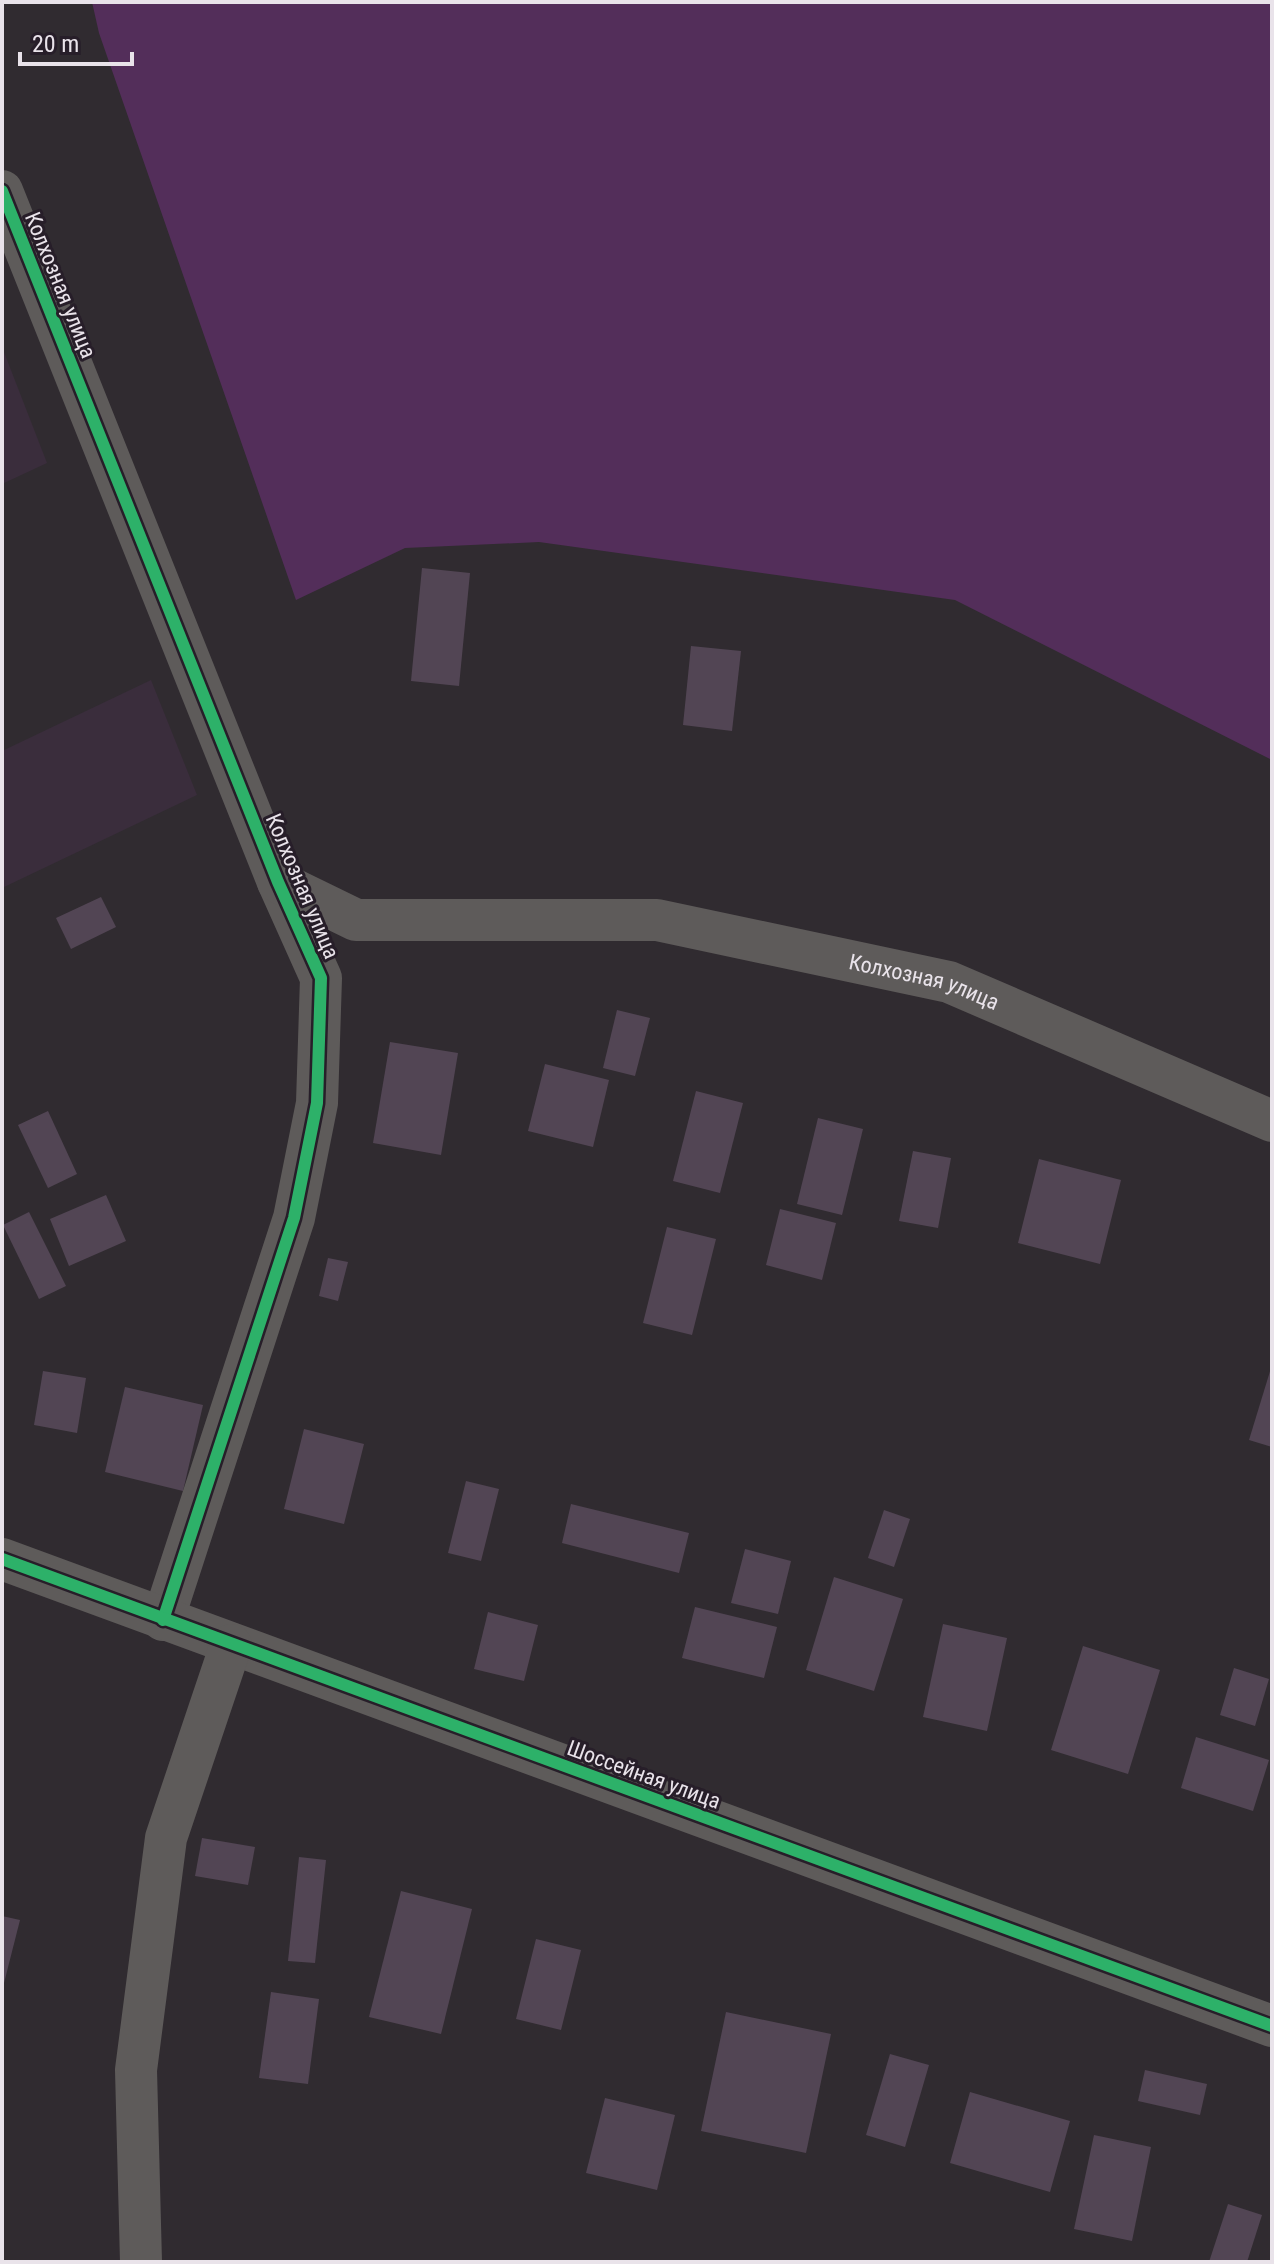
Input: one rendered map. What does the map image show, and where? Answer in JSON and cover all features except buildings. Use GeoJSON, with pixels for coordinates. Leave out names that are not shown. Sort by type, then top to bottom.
{"type":"FeatureCollection","features":[{"type":"Feature","properties":{"kind":"street","name":"Колхозная улица"},"geometry":{"type":"LineString","coordinates":[[2,191],[278,882],[321,978],[317,1103],[294,1218],[163,1620]]}},
{"type":"Feature","properties":{"kind":"street","name":"Колхозная улица"},"geometry":{"type":"LineString","coordinates":[[278,882],[356,920],[657,920],[934,978],[964,988],[1272,1121]]}},
{"type":"Feature","properties":{"kind":"street"},"geometry":{"type":"LineString","coordinates":[[321,978],[356,920]]}},
{"type":"Feature","properties":{"kind":"street","name":"Шоссейная улица"},"geometry":{"type":"LineString","coordinates":[[2,1559],[1272,2026]]}},
{"type":"Feature","properties":{"kind":"street"},"geometry":{"type":"LineString","coordinates":[[141,2262],[136,2070],[166,1838],[231,1645]]}},
{"type":"Feature","properties":{"kind":"shaded area"},"geometry":{"type":"Polygon","coordinates":[[[92,2],[1272,2],[1272,760],[955,600],[539,542],[405,548],[296,600],[99,33],[92,2]]]}},
{"type":"Feature","properties":{"kind":"shaded area"},"geometry":{"type":"Polygon","coordinates":[[[2,347],[47,463],[2,484],[2,347]]]}},
{"type":"Feature","properties":{"kind":"shaded area"},"geometry":{"type":"Polygon","coordinates":[[[151,680],[197,795],[2,888],[2,751],[151,680]]]}},
{"type":"Feature","properties":{"kind":"cycle path"},"geometry":{"type":"LineString","coordinates":[[2,191],[278,882],[321,978],[317,1103],[294,1218],[163,1620]]}},
{"type":"Feature","properties":{"kind":"cycle path"},"geometry":{"type":"LineString","coordinates":[[2,1559],[1272,2026]]}}]}
